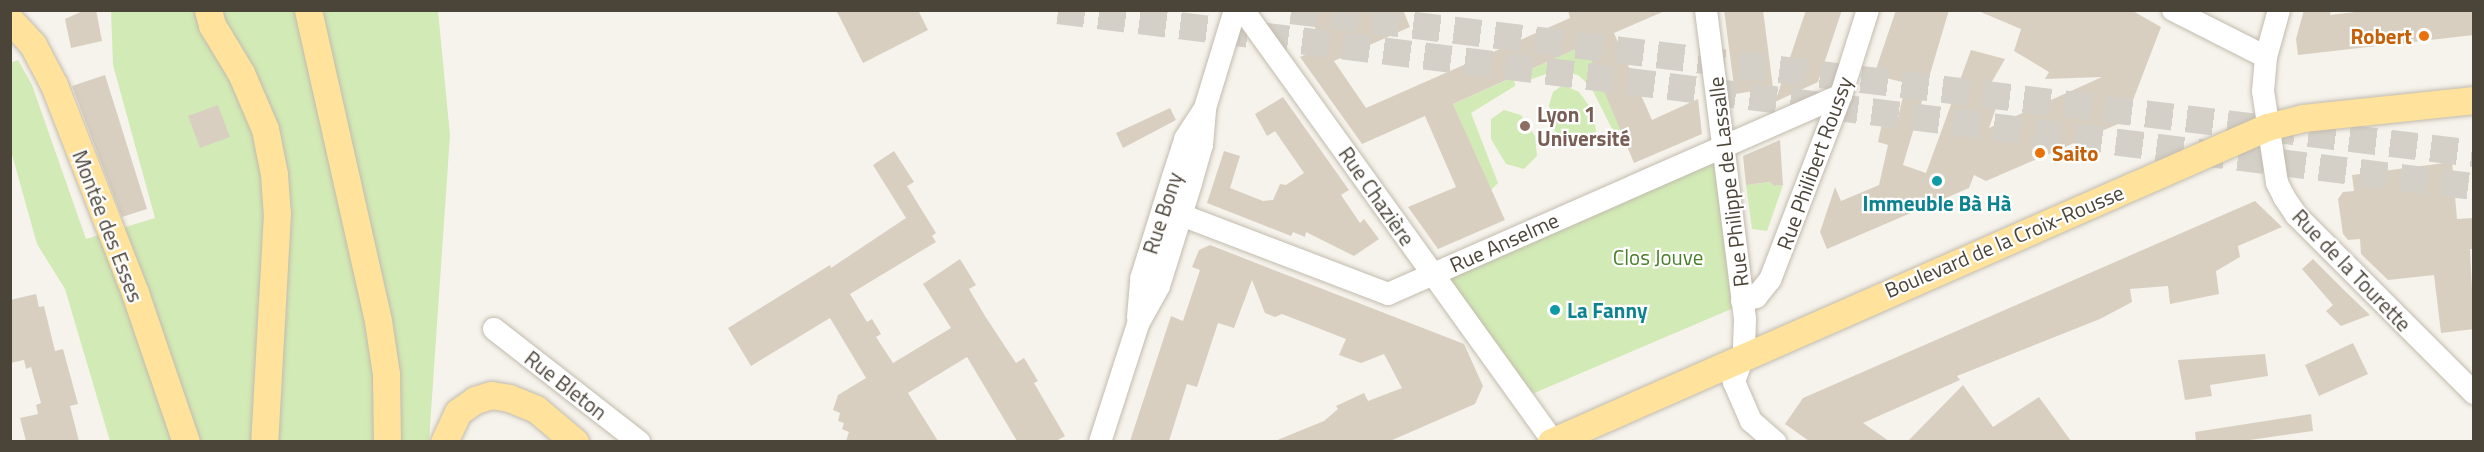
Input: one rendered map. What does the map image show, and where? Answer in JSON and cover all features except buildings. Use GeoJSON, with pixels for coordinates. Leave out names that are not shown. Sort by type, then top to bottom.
{"type":"FeatureCollection","features":[{"type":"Feature","properties":{"kind":"main road"},"geometry":{"type":"LineString","coordinates":[[208,10],[212,25],[241,73],[265,129],[274,174],[277,213],[264,441]]}},
{"type":"Feature","properties":{"kind":"main road"},"geometry":{"type":"LineString","coordinates":[[308,10],[378,321],[386,374],[387,441]]}},
{"type":"Feature","properties":{"kind":"main road","name":"Montée des Esses"},"geometry":{"type":"LineString","coordinates":[[10,20],[33,45],[54,85],[135,292],[186,441]]}},
{"type":"Feature","properties":{"kind":"main road","name":"Boulevard de la Croix-Rousse"},"geometry":{"type":"LineString","coordinates":[[1552,441],[1744,354],[2267,127],[2303,118],[2474,100]]}},
{"type":"Feature","properties":{"kind":"main road"},"geometry":{"type":"LineString","coordinates":[[444,441],[458,412],[475,400],[491,396],[509,398],[536,409],[575,441]]}},
{"type":"Feature","properties":{"kind":"street","name":"Rue Bony"},"geometry":{"type":"LineString","coordinates":[[1100,441],[1138,324],[1159,286],[1172,211],[1202,145],[1204,108],[1235,10]]}},
{"type":"Feature","properties":{"kind":"street","name":"Rue Chazière"},"geometry":{"type":"LineString","coordinates":[[1243,10],[1552,441]]}},
{"type":"Feature","properties":{"kind":"street","name":"Rue Philippe de Lassalle"},"geometry":{"type":"LineString","coordinates":[[1707,10],[1742,300],[1744,354]]}},
{"type":"Feature","properties":{"kind":"street","name":"Rue Philibert Roussy"},"geometry":{"type":"LineString","coordinates":[[1742,300],[1756,297],[1770,280],[1841,94],[1868,10]]}},
{"type":"Feature","properties":{"kind":"street"},"geometry":{"type":"LineString","coordinates":[[2173,10],[2266,57]]}},
{"type":"Feature","properties":{"kind":"street","name":"Rue de la Tourette"},"geometry":{"type":"LineString","coordinates":[[2279,10],[2266,57],[2263,91],[2277,183],[2296,215],[2474,393]]}},
{"type":"Feature","properties":{"kind":"street","name":"Rue Anselme"},"geometry":{"type":"LineString","coordinates":[[1172,211],[1388,294],[1841,94]]}},
{"type":"Feature","properties":{"kind":"street","name":"Rue Bleton"},"geometry":{"type":"LineString","coordinates":[[494,329],[639,441]]}},
{"type":"Feature","properties":{"kind":"street"},"geometry":{"type":"LineString","coordinates":[[1744,354],[1734,382],[1751,421],[1774,441]]}},
{"type":"Feature","properties":{"kind":"green space"},"geometry":{"type":"Polygon","coordinates":[[[111,11],[438,11],[450,135],[429,441],[110,441],[65,289],[37,244],[11,151],[10,63],[18,60],[32,85],[86,239],[155,218],[113,65],[111,11]]]}},
{"type":"Feature","properties":{"kind":"green space"},"geometry":{"type":"Polygon","coordinates":[[[1585,45],[1623,132],[1621,133],[1612,129],[1591,87],[1578,75],[1558,70],[1529,80],[1523,73],[1585,45]]]}},
{"type":"Feature","properties":{"kind":"green space"},"geometry":{"type":"Polygon","coordinates":[[[1514,77],[1515,86],[1471,113],[1498,183],[1491,190],[1453,104],[1514,77]]]}},
{"type":"Feature","properties":{"kind":"green space"},"geometry":{"type":"Polygon","coordinates":[[[1563,85],[1579,92],[1593,111],[1596,131],[1591,144],[1576,145],[1554,131],[1549,105],[1553,92],[1563,85]]]}},
{"type":"Feature","properties":{"kind":"green space"},"geometry":{"type":"Polygon","coordinates":[[[1504,110],[1521,115],[1535,136],[1537,156],[1524,169],[1506,164],[1491,139],[1491,119],[1504,110]]]}},
{"type":"Feature","properties":{"kind":"green space","name":"Clos Jouve"},"geometry":{"type":"Polygon","coordinates":[[[1723,145],[1743,304],[1525,397],[1433,274],[1723,145]]]}},
{"type":"Feature","properties":{"kind":"green space"},"geometry":{"type":"Polygon","coordinates":[[[1770,182],[1774,186],[1783,185],[1767,231],[1752,229],[1746,185],[1770,182]]]}},
{"type":"Feature","properties":{"kind":"tunnel"},"geometry":{"type":"LineString","coordinates":[[1058,10],[2474,186]]}},
{"type":"Feature","properties":{"kind":"tunnel"},"geometry":{"type":"LineString","coordinates":[[1291,10],[2474,153]]}},
{"type":"Feature","properties":{"kind":"place","name":"Robert"},"geometry":{"type":"Point","coordinates":[2424,36]}},
{"type":"Feature","properties":{"kind":"place","name":"Lyon 1 Université"},"geometry":{"type":"Point","coordinates":[1525,126]}},
{"type":"Feature","properties":{"kind":"place","name":"Saito"},"geometry":{"type":"Point","coordinates":[2040,153]}},
{"type":"Feature","properties":{"kind":"place","name":"Immeuble Bà Hà"},"geometry":{"type":"Point","coordinates":[1937,181]}},
{"type":"Feature","properties":{"kind":"place","name":"La Fanny"},"geometry":{"type":"Point","coordinates":[1555,310]}}]}
